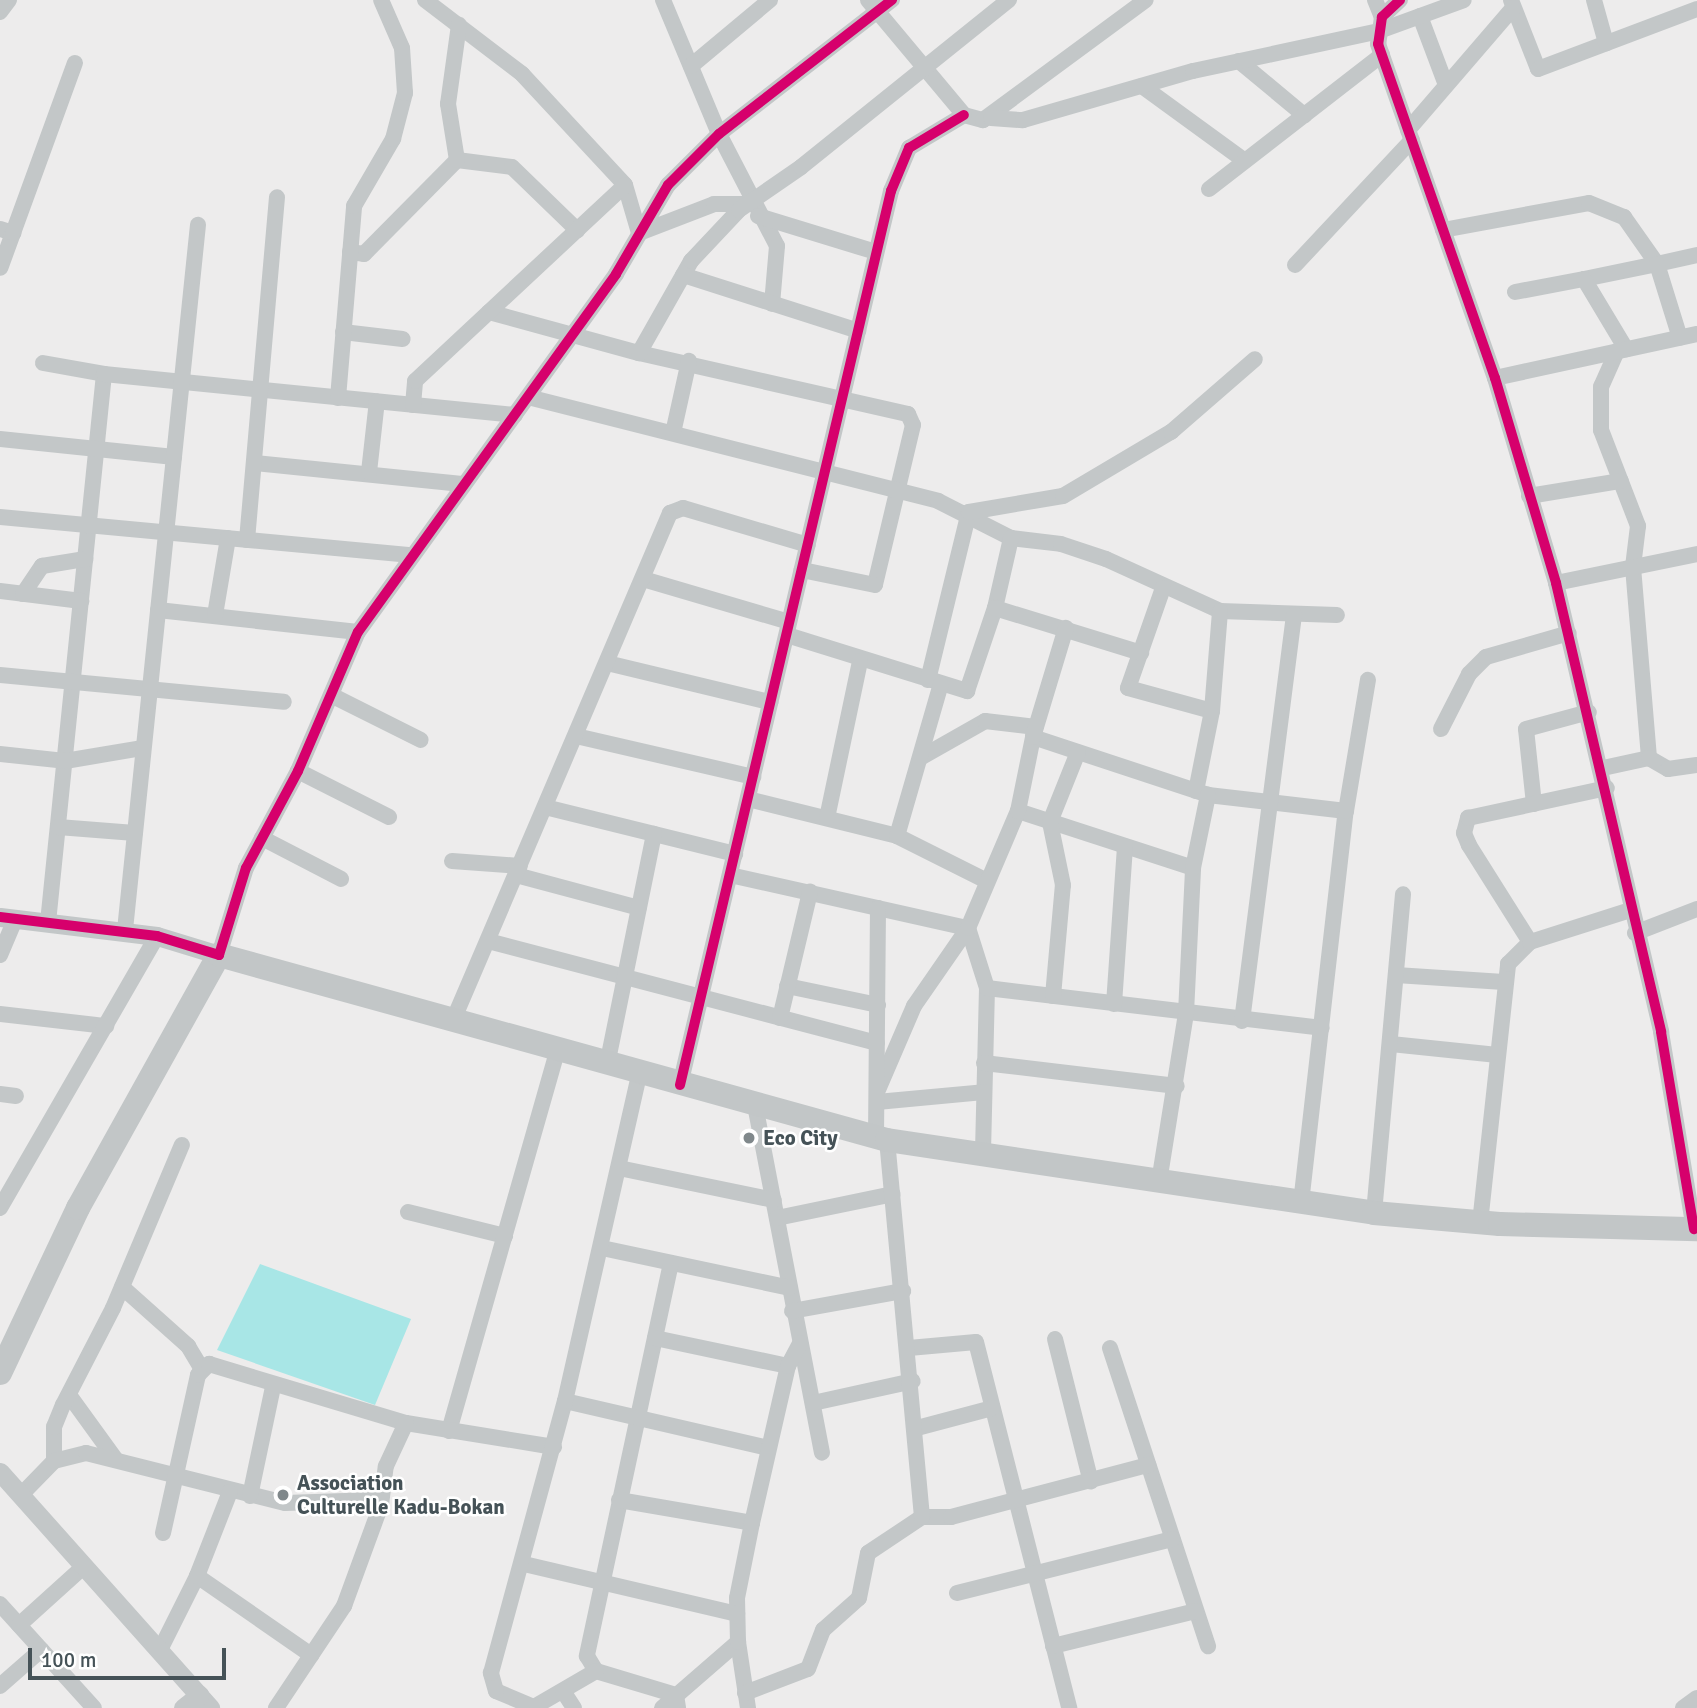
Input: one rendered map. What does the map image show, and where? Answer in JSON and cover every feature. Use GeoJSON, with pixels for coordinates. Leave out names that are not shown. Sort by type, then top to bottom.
{"type":"FeatureCollection","features":[{"type":"Feature","properties":{"kind":"main road"},"geometry":{"type":"LineString","coordinates":[[0,1373],[78,1208],[194,1006],[219,955],[452,1023],[882,1139],[983,1157],[1374,1213],[1480,1223],[1695,1229]]}},
{"type":"Feature","properties":{"kind":"main road"},"geometry":{"type":"LineString","coordinates":[[194,1006],[223,978],[252,965]]}},
{"type":"Feature","properties":{"kind":"street"},"geometry":{"type":"LineString","coordinates":[[0,12],[9,0]]}},
{"type":"Feature","properties":{"kind":"street"},"geometry":{"type":"LineString","coordinates":[[338,398],[354,206],[393,139],[405,93],[402,48],[381,0]]}},
{"type":"Feature","properties":{"kind":"street"},"geometry":{"type":"LineString","coordinates":[[425,0],[522,74],[625,185],[639,233]]}},
{"type":"Feature","properties":{"kind":"street"},"geometry":{"type":"LineString","coordinates":[[663,0],[746,205]]}},
{"type":"Feature","properties":{"kind":"street"},"geometry":{"type":"LineString","coordinates":[[691,66],[770,0]]}},
{"type":"Feature","properties":{"kind":"street"},"geometry":{"type":"LineString","coordinates":[[0,955],[8,918],[125,930],[157,936],[219,955],[246,868],[298,771],[333,696],[358,632],[408,555],[574,333],[668,185],[719,134],[873,6],[892,0]]}},
{"type":"Feature","properties":{"kind":"street"},"geometry":{"type":"LineString","coordinates":[[639,353],[683,275],[746,205],[1009,0]]}},
{"type":"Feature","properties":{"kind":"street"},"geometry":{"type":"LineString","coordinates":[[991,118],[1146,0]]}},
{"type":"Feature","properties":{"kind":"street"},"geometry":{"type":"LineString","coordinates":[[1375,0],[1382,55],[1495,378],[1556,583],[1603,768],[1635,933],[1661,1032],[1695,1229]]}},
{"type":"Feature","properties":{"kind":"street"},"geometry":{"type":"LineString","coordinates":[[1380,24],[1400,0]]}},
{"type":"Feature","properties":{"kind":"street"},"geometry":{"type":"LineString","coordinates":[[680,1085],[891,191],[909,148],[964,114],[1023,120],[1142,86],[1420,16],[1464,0]]}},
{"type":"Feature","properties":{"kind":"street"},"geometry":{"type":"LineString","coordinates":[[1594,0],[1606,44]]}},
{"type":"Feature","properties":{"kind":"street"},"geometry":{"type":"LineString","coordinates":[[1296,265],[1410,135],[1446,85],[1512,4],[1538,69],[1606,44],[1678,8],[1697,9]]}},
{"type":"Feature","properties":{"kind":"street"},"geometry":{"type":"LineString","coordinates":[[873,6],[964,114]]}},
{"type":"Feature","properties":{"kind":"street"},"geometry":{"type":"LineString","coordinates":[[1420,16],[1446,85]]}},
{"type":"Feature","properties":{"kind":"street"},"geometry":{"type":"LineString","coordinates":[[457,160],[449,95],[458,25]]}},
{"type":"Feature","properties":{"kind":"street"},"geometry":{"type":"LineString","coordinates":[[1209,188],[1382,55]]}},
{"type":"Feature","properties":{"kind":"street"},"geometry":{"type":"LineString","coordinates":[[1240,61],[1304,115]]}},
{"type":"Feature","properties":{"kind":"street"},"geometry":{"type":"LineString","coordinates":[[0,268],[6,231],[75,63]]}},
{"type":"Feature","properties":{"kind":"street"},"geometry":{"type":"LineString","coordinates":[[1142,86],[1245,160]]}},
{"type":"Feature","properties":{"kind":"street"},"geometry":{"type":"LineString","coordinates":[[350,252],[364,254],[457,160]]}},
{"type":"Feature","properties":{"kind":"street"},"geometry":{"type":"LineString","coordinates":[[457,160],[512,167],[577,230]]}},
{"type":"Feature","properties":{"kind":"street"},"geometry":{"type":"LineString","coordinates":[[413,405],[415,381],[625,185]]}},
{"type":"Feature","properties":{"kind":"street"},"geometry":{"type":"LineString","coordinates":[[247,540],[277,197]]}},
{"type":"Feature","properties":{"kind":"street"},"geometry":{"type":"LineString","coordinates":[[1443,230],[1589,203],[1624,216],[1657,264],[1680,338]]}},
{"type":"Feature","properties":{"kind":"street"},"geometry":{"type":"LineString","coordinates":[[639,233],[714,204],[746,205],[764,217],[877,252]]}},
{"type":"Feature","properties":{"kind":"street"},"geometry":{"type":"LineString","coordinates":[[764,217],[780,255],[772,304]]}},
{"type":"Feature","properties":{"kind":"street"},"geometry":{"type":"LineString","coordinates":[[125,930],[198,225]]}},
{"type":"Feature","properties":{"kind":"street"},"geometry":{"type":"LineString","coordinates":[[1515,292],[1697,255]]}},
{"type":"Feature","properties":{"kind":"street"},"geometry":{"type":"LineString","coordinates":[[683,275],[858,331]]}},
{"type":"Feature","properties":{"kind":"street"},"geometry":{"type":"LineString","coordinates":[[1584,279],[1621,350]]}},
{"type":"Feature","properties":{"kind":"street"},"geometry":{"type":"LineString","coordinates":[[489,312],[574,333],[639,353],[688,361],[908,414],[913,425],[895,490],[875,585],[802,569]]}},
{"type":"Feature","properties":{"kind":"street"},"geometry":{"type":"LineString","coordinates":[[343,332],[403,339]]}},
{"type":"Feature","properties":{"kind":"street"},"geometry":{"type":"LineString","coordinates":[[1495,378],[1697,334]]}},
{"type":"Feature","properties":{"kind":"street"},"geometry":{"type":"LineString","coordinates":[[1621,350],[1601,387],[1600,412],[1603,440],[1638,526],[1633,567],[1649,758]]}},
{"type":"Feature","properties":{"kind":"street"},"geometry":{"type":"LineString","coordinates":[[969,512],[1063,496],[1171,432],[1255,359]]}},
{"type":"Feature","properties":{"kind":"street"},"geometry":{"type":"LineString","coordinates":[[673,433],[688,361]]}},
{"type":"Feature","properties":{"kind":"street"},"geometry":{"type":"LineString","coordinates":[[43,363],[104,374],[181,383],[515,415]]}},
{"type":"Feature","properties":{"kind":"street"},"geometry":{"type":"LineString","coordinates":[[48,922],[104,374]]}},
{"type":"Feature","properties":{"kind":"street"},"geometry":{"type":"LineString","coordinates":[[528,397],[895,490],[969,512],[1011,538],[1061,544],[1220,611],[1336,615]]}},
{"type":"Feature","properties":{"kind":"street"},"geometry":{"type":"LineString","coordinates":[[369,472],[377,401]]}},
{"type":"Feature","properties":{"kind":"street"},"geometry":{"type":"LineString","coordinates":[[0,439],[174,457]]}},
{"type":"Feature","properties":{"kind":"street"},"geometry":{"type":"LineString","coordinates":[[255,463],[369,472],[462,484]]}},
{"type":"Feature","properties":{"kind":"street"},"geometry":{"type":"LineString","coordinates":[[1529,496],[1620,481]]}},
{"type":"Feature","properties":{"kind":"street"},"geometry":{"type":"LineString","coordinates":[[452,1023],[670,513],[683,508],[807,545]]}},
{"type":"Feature","properties":{"kind":"street"},"geometry":{"type":"LineString","coordinates":[[898,836],[920,758],[969,512]]}},
{"type":"Feature","properties":{"kind":"street"},"geometry":{"type":"LineString","coordinates":[[0,517],[408,555]]}},
{"type":"Feature","properties":{"kind":"street"},"geometry":{"type":"LineString","coordinates":[[215,615],[228,538]]}},
{"type":"Feature","properties":{"kind":"street"},"geometry":{"type":"LineString","coordinates":[[643,579],[788,629],[860,661],[967,691],[995,608],[1011,538]]}},
{"type":"Feature","properties":{"kind":"street"},"geometry":{"type":"LineString","coordinates":[[1556,583],[1697,554]]}},
{"type":"Feature","properties":{"kind":"street"},"geometry":{"type":"LineString","coordinates":[[23,594],[42,566],[85,559]]}},
{"type":"Feature","properties":{"kind":"street"},"geometry":{"type":"LineString","coordinates":[[1163,588],[1128,688],[1212,711]]}},
{"type":"Feature","properties":{"kind":"street"},"geometry":{"type":"LineString","coordinates":[[0,591],[81,601]]}},
{"type":"Feature","properties":{"kind":"street"},"geometry":{"type":"LineString","coordinates":[[995,608],[1140,653]]}},
{"type":"Feature","properties":{"kind":"street"},"geometry":{"type":"LineString","coordinates":[[158,610],[358,632]]}},
{"type":"Feature","properties":{"kind":"street"},"geometry":{"type":"LineString","coordinates":[[1159,1182],[1177,1086],[1186,1013],[1194,868],[1212,711],[1220,611]]}},
{"type":"Feature","properties":{"kind":"street"},"geometry":{"type":"LineString","coordinates":[[1242,1021],[1272,803],[1294,614]]}},
{"type":"Feature","properties":{"kind":"street"},"geometry":{"type":"LineString","coordinates":[[877,1097],[914,1006],[968,928],[1017,811],[1034,732],[1066,628]]}},
{"type":"Feature","properties":{"kind":"street"},"geometry":{"type":"LineString","coordinates":[[1441,729],[1469,674],[1486,657],[1569,633]]}},
{"type":"Feature","properties":{"kind":"street"},"geometry":{"type":"LineString","coordinates":[[827,818],[860,661]]}},
{"type":"Feature","properties":{"kind":"street"},"geometry":{"type":"LineString","coordinates":[[607,663],[771,702]]}},
{"type":"Feature","properties":{"kind":"street"},"geometry":{"type":"LineString","coordinates":[[0,675],[284,702]]}},
{"type":"Feature","properties":{"kind":"street"},"geometry":{"type":"LineString","coordinates":[[1301,1203],[1346,811],[1368,680]]}},
{"type":"Feature","properties":{"kind":"street"},"geometry":{"type":"LineString","coordinates":[[333,696],[421,740]]}},
{"type":"Feature","properties":{"kind":"street"},"geometry":{"type":"LineString","coordinates":[[1534,804],[1526,729],[1589,712]]}},
{"type":"Feature","properties":{"kind":"street"},"geometry":{"type":"LineString","coordinates":[[920,758],[985,721],[1034,732],[1078,752],[1202,793],[1346,811]]}},
{"type":"Feature","properties":{"kind":"street"},"geometry":{"type":"LineString","coordinates":[[576,736],[753,777]]}},
{"type":"Feature","properties":{"kind":"street"},"geometry":{"type":"LineString","coordinates":[[0,754],[65,761],[143,748]]}},
{"type":"Feature","properties":{"kind":"street"},"geometry":{"type":"LineString","coordinates":[[1053,996],[1063,885],[1050,822],[1078,752]]}},
{"type":"Feature","properties":{"kind":"street"},"geometry":{"type":"LineString","coordinates":[[1603,768],[1649,758],[1668,769],[1697,765]]}},
{"type":"Feature","properties":{"kind":"street"},"geometry":{"type":"LineString","coordinates":[[298,771],[389,817]]}},
{"type":"Feature","properties":{"kind":"street"},"geometry":{"type":"LineString","coordinates":[[1530,942],[1464,833],[1468,818],[1607,788]]}},
{"type":"Feature","properties":{"kind":"street"},"geometry":{"type":"LineString","coordinates":[[748,799],[898,836],[987,881]]}},
{"type":"Feature","properties":{"kind":"street"},"geometry":{"type":"LineString","coordinates":[[545,807],[735,854]]}},
{"type":"Feature","properties":{"kind":"street"},"geometry":{"type":"LineString","coordinates":[[1017,811],[1194,868]]}},
{"type":"Feature","properties":{"kind":"street"},"geometry":{"type":"LineString","coordinates":[[58,827],[135,833]]}},
{"type":"Feature","properties":{"kind":"street"},"geometry":{"type":"LineString","coordinates":[[607,1065],[654,834]]}},
{"type":"Feature","properties":{"kind":"street"},"geometry":{"type":"LineString","coordinates":[[262,838],[341,879]]}},
{"type":"Feature","properties":{"kind":"street"},"geometry":{"type":"LineString","coordinates":[[1114,1004],[1125,846]]}},
{"type":"Feature","properties":{"kind":"street"},"geometry":{"type":"LineString","coordinates":[[452,861],[518,871],[639,908]]}},
{"type":"Feature","properties":{"kind":"street"},"geometry":{"type":"LineString","coordinates":[[730,874],[968,928]]}},
{"type":"Feature","properties":{"kind":"street"},"geometry":{"type":"LineString","coordinates":[[780,1018],[810,892]]}},
{"type":"Feature","properties":{"kind":"street"},"geometry":{"type":"LineString","coordinates":[[1374,1213],[1403,894]]}},
{"type":"Feature","properties":{"kind":"street"},"geometry":{"type":"LineString","coordinates":[[878,908],[877,1097],[893,1194],[918,1427],[922,1517]]}},
{"type":"Feature","properties":{"kind":"street"},"geometry":{"type":"LineString","coordinates":[[1635,933],[1697,909]]}},
{"type":"Feature","properties":{"kind":"street"},"geometry":{"type":"LineString","coordinates":[[1480,1223],[1508,964],[1530,942],[1630,910]]}},
{"type":"Feature","properties":{"kind":"street"},"geometry":{"type":"LineString","coordinates":[[968,928],[987,988],[983,1157]]}},
{"type":"Feature","properties":{"kind":"street"},"geometry":{"type":"LineString","coordinates":[[0,1208],[157,936]]}},
{"type":"Feature","properties":{"kind":"street"},"geometry":{"type":"LineString","coordinates":[[488,941],[877,1043]]}},
{"type":"Feature","properties":{"kind":"street"},"geometry":{"type":"LineString","coordinates":[[1396,975],[1504,982]]}},
{"type":"Feature","properties":{"kind":"street"},"geometry":{"type":"LineString","coordinates":[[787,986],[878,1004]]}},
{"type":"Feature","properties":{"kind":"street"},"geometry":{"type":"LineString","coordinates":[[987,988],[1242,1021],[1322,1028]]}},
{"type":"Feature","properties":{"kind":"street"},"geometry":{"type":"LineString","coordinates":[[0,1014],[106,1026]]}},
{"type":"Feature","properties":{"kind":"street"},"geometry":{"type":"LineString","coordinates":[[1391,1044],[1497,1055]]}},
{"type":"Feature","properties":{"kind":"street"},"geometry":{"type":"LineString","coordinates":[[449,1431],[557,1052]]}},
{"type":"Feature","properties":{"kind":"street"},"geometry":{"type":"LineString","coordinates":[[984,1063],[1177,1086]]}},
{"type":"Feature","properties":{"kind":"street"},"geometry":{"type":"LineString","coordinates":[[596,1671],[541,1705],[524,1706],[493,1685],[495,1650],[524,1564],[554,1447],[602,1248],[639,1074]]}},
{"type":"Feature","properties":{"kind":"street"},"geometry":{"type":"LineString","coordinates":[[877,1097],[984,1092]]}},
{"type":"Feature","properties":{"kind":"street"},"geometry":{"type":"LineString","coordinates":[[755,1105],[792,1311],[822,1453]]}},
{"type":"Feature","properties":{"kind":"street"},"geometry":{"type":"LineString","coordinates":[[54,1461],[54,1427],[122,1287],[182,1145]]}},
{"type":"Feature","properties":{"kind":"street"},"geometry":{"type":"LineString","coordinates":[[619,1168],[774,1200]]}},
{"type":"Feature","properties":{"kind":"street"},"geometry":{"type":"LineString","coordinates":[[777,1218],[893,1194]]}},
{"type":"Feature","properties":{"kind":"street"},"geometry":{"type":"LineString","coordinates":[[408,1212],[505,1236]]}},
{"type":"Feature","properties":{"kind":"street"},"geometry":{"type":"LineString","coordinates":[[602,1248],[789,1288]]}},
{"type":"Feature","properties":{"kind":"street"},"geometry":{"type":"LineString","coordinates":[[671,1263],[586,1656],[596,1671],[677,1702]]}},
{"type":"Feature","properties":{"kind":"street"},"geometry":{"type":"LineString","coordinates":[[122,1287],[188,1346],[201,1368],[163,1533]]}},
{"type":"Feature","properties":{"kind":"street"},"geometry":{"type":"LineString","coordinates":[[792,1311],[903,1291]]}},
{"type":"Feature","properties":{"kind":"street"},"geometry":{"type":"LineString","coordinates":[[655,1338],[788,1366]]}},
{"type":"Feature","properties":{"kind":"street"},"geometry":{"type":"LineString","coordinates":[[1055,1339],[1091,1482]]}},
{"type":"Feature","properties":{"kind":"street"},"geometry":{"type":"LineString","coordinates":[[909,1348],[976,1342],[1069,1708]]}},
{"type":"Feature","properties":{"kind":"street"},"geometry":{"type":"LineString","coordinates":[[800,1343],[788,1366],[768,1448],[737,1614],[746,1700],[808,1669],[823,1630],[859,1598],[869,1553],[922,1517],[951,1517],[1148,1465]]}},
{"type":"Feature","properties":{"kind":"street"},"geometry":{"type":"LineString","coordinates":[[1110,1348],[1208,1646]]}},
{"type":"Feature","properties":{"kind":"street"},"geometry":{"type":"LineString","coordinates":[[201,1368],[220,1363],[273,1387],[318,1394],[406,1423],[554,1447]]}},
{"type":"Feature","properties":{"kind":"street"},"geometry":{"type":"LineString","coordinates":[[813,1403],[913,1381]]}},
{"type":"Feature","properties":{"kind":"street"},"geometry":{"type":"LineString","coordinates":[[250,1496],[273,1387]]}},
{"type":"Feature","properties":{"kind":"street"},"geometry":{"type":"LineString","coordinates":[[69,1395],[116,1460]]}},
{"type":"Feature","properties":{"kind":"street"},"geometry":{"type":"LineString","coordinates":[[565,1401],[638,1415],[768,1448]]}},
{"type":"Feature","properties":{"kind":"street"},"geometry":{"type":"LineString","coordinates":[[918,1427],[992,1408]]}},
{"type":"Feature","properties":{"kind":"street"},"geometry":{"type":"LineString","coordinates":[[276,1708],[344,1606],[381,1505],[386,1466],[406,1423]]}},
{"type":"Feature","properties":{"kind":"street"},"geometry":{"type":"LineString","coordinates":[[20,1496],[54,1461],[86,1453],[230,1492],[285,1503],[375,1500],[381,1505]]}},
{"type":"Feature","properties":{"kind":"street"},"geometry":{"type":"LineString","coordinates":[[0,1472],[159,1652],[197,1704]]}},
{"type":"Feature","properties":{"kind":"street"},"geometry":{"type":"LineString","coordinates":[[159,1652],[197,1576],[230,1492]]}},
{"type":"Feature","properties":{"kind":"street"},"geometry":{"type":"LineString","coordinates":[[620,1500],[752,1523]]}},
{"type":"Feature","properties":{"kind":"street"},"geometry":{"type":"LineString","coordinates":[[957,1593],[1172,1539]]}},
{"type":"Feature","properties":{"kind":"street"},"geometry":{"type":"LineString","coordinates":[[524,1564],[737,1614]]}},
{"type":"Feature","properties":{"kind":"street"},"geometry":{"type":"LineString","coordinates":[[19,1625],[82,1568]]}},
{"type":"Feature","properties":{"kind":"street"},"geometry":{"type":"LineString","coordinates":[[197,1576],[311,1655]]}},
{"type":"Feature","properties":{"kind":"street"},"geometry":{"type":"LineString","coordinates":[[0,1604],[94,1708]]}},
{"type":"Feature","properties":{"kind":"street"},"geometry":{"type":"LineString","coordinates":[[1053,1646],[1196,1611]]}},
{"type":"Feature","properties":{"kind":"street"},"geometry":{"type":"LineString","coordinates":[[662,1708],[677,1702],[738,1642]]}},
{"type":"Feature","properties":{"kind":"street"},"geometry":{"type":"LineString","coordinates":[[0,1686],[41,1650]]}},
{"type":"Feature","properties":{"kind":"street"},"geometry":{"type":"LineString","coordinates":[[563,1691],[574,1708]]}},
{"type":"Feature","properties":{"kind":"street"},"geometry":{"type":"LineString","coordinates":[[1683,1708],[1697,1698]]}},
{"type":"Feature","properties":{"kind":"water"},"geometry":{"type":"Polygon","coordinates":[[[260,1264],[411,1319],[375,1405],[217,1350],[260,1264]]]}},
{"type":"Feature","properties":{"kind":"cycle path"},"geometry":{"type":"LineString","coordinates":[[0,917],[157,936],[219,955],[246,868],[298,771],[358,632],[616,274],[668,185],[719,134],[892,0]]}},
{"type":"Feature","properties":{"kind":"cycle path"},"geometry":{"type":"LineString","coordinates":[[1400,0],[1382,17],[1378,44],[1495,378],[1556,583],[1661,1032],[1694,1229]]}},
{"type":"Feature","properties":{"kind":"cycle path"},"geometry":{"type":"LineString","coordinates":[[680,1085],[891,191],[909,148],[964,115]]}},
{"type":"Feature","properties":{"kind":"place","name":"Eco City"},"geometry":{"type":"Point","coordinates":[749,1138]}},
{"type":"Feature","properties":{"kind":"place","name":"Association Culturelle Kadu-Bokan"},"geometry":{"type":"Point","coordinates":[283,1495]}}]}
